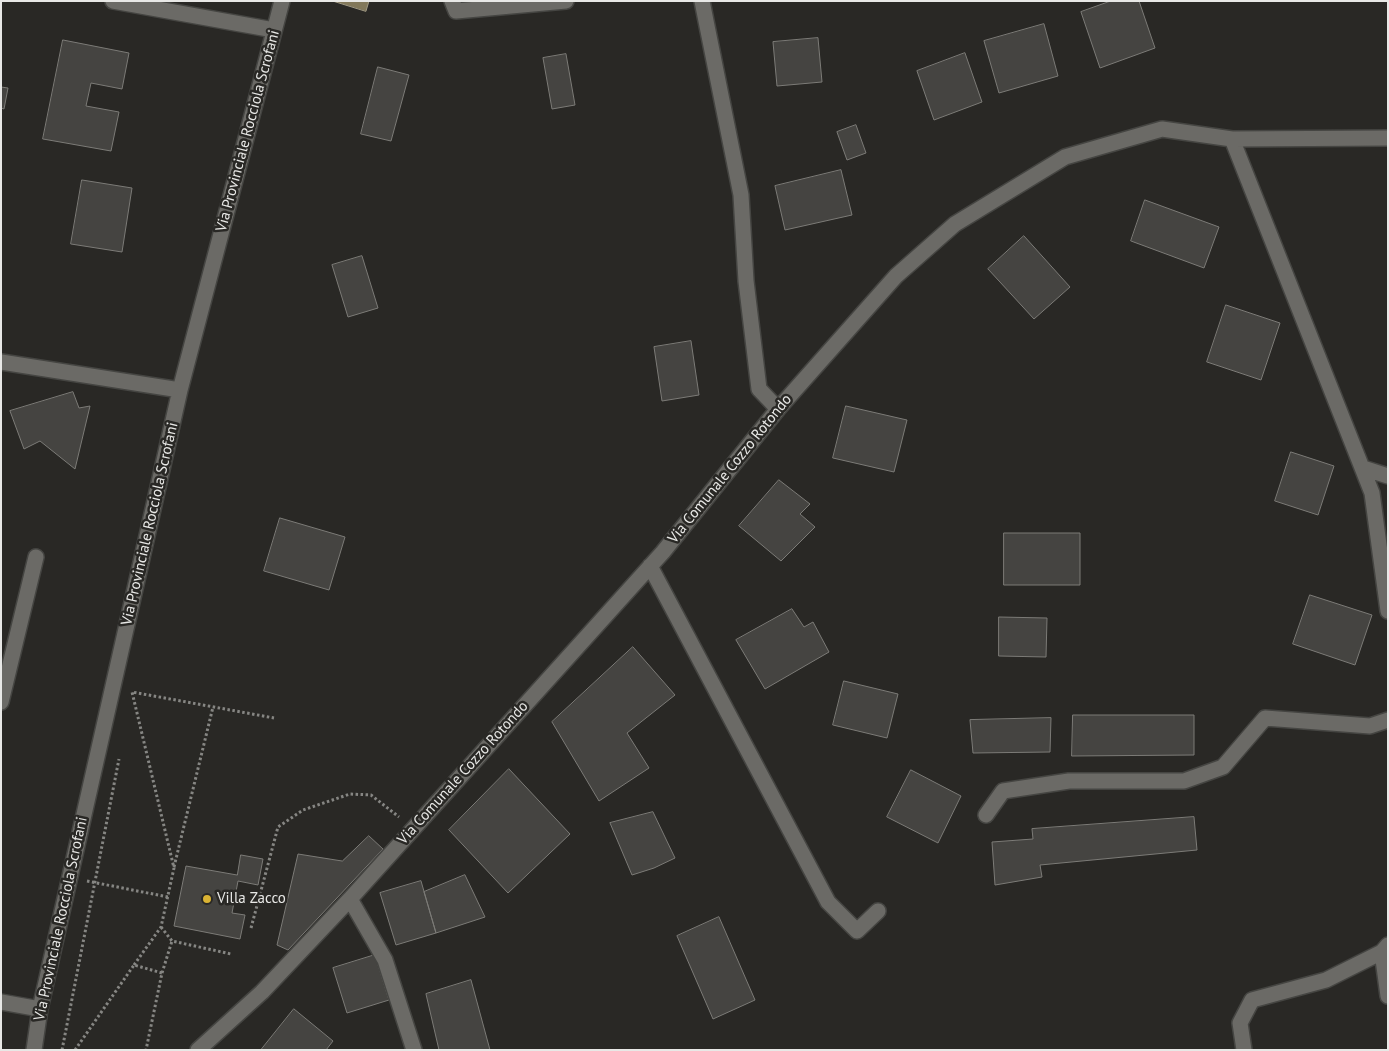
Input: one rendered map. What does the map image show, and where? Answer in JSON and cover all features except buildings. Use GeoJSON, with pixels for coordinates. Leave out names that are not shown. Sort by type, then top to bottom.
{"type":"FeatureCollection","features":[{"type":"Feature","properties":{"kind":"street"},"geometry":{"type":"LineString","coordinates":[[113,1],[274,30]]}},
{"type":"Feature","properties":{"kind":"street","name":"Via Provinciale Rocciola Scrofani"},"geometry":{"type":"LineString","coordinates":[[34,1050],[40,1009],[180,390],[282,1]]}},
{"type":"Feature","properties":{"kind":"street"},"geometry":{"type":"LineString","coordinates":[[452,1],[456,11],[566,1]]}},
{"type":"Feature","properties":{"kind":"street"},"geometry":{"type":"LineString","coordinates":[[702,1],[741,195],[746,281],[759,389],[778,409]]}},
{"type":"Feature","properties":{"kind":"street","name":"Via Comunale Cozzo Rotondo"},"geometry":{"type":"LineString","coordinates":[[198,1050],[262,992],[350,899],[650,566],[778,409],[896,276],[955,224],[1065,157],[1162,129],[1232,139],[1388,138]]}},
{"type":"Feature","properties":{"kind":"street"},"geometry":{"type":"LineString","coordinates":[[1232,139],[1372,493],[1388,611]]}},
{"type":"Feature","properties":{"kind":"street"},"geometry":{"type":"LineString","coordinates":[[1,362],[180,390]]}},
{"type":"Feature","properties":{"kind":"street"},"geometry":{"type":"LineString","coordinates":[[1363,468],[1388,476]]}},
{"type":"Feature","properties":{"kind":"street"},"geometry":{"type":"LineString","coordinates":[[1,702],[7,655],[36,557]]}},
{"type":"Feature","properties":{"kind":"street"},"geometry":{"type":"LineString","coordinates":[[650,566],[828,902],[857,931],[878,911]]}},
{"type":"Feature","properties":{"kind":"street"},"geometry":{"type":"LineString","coordinates":[[986,815],[1003,792],[1069,780],[1184,781],[1222,767],[1265,718],[1370,726],[1388,720]]}},
{"type":"Feature","properties":{"kind":"street"},"geometry":{"type":"LineString","coordinates":[[350,899],[385,960],[414,1050]]}},
{"type":"Feature","properties":{"kind":"street"},"geometry":{"type":"LineString","coordinates":[[1244,1050],[1240,1023],[1252,1000],[1326,980],[1385,948],[1388,996]]}},
{"type":"Feature","properties":{"kind":"street"},"geometry":{"type":"LineString","coordinates":[[1,1002],[40,1009]]}},
{"type":"Feature","properties":{"kind":"path"},"geometry":{"type":"LineString","coordinates":[[130,702],[132,692]]}},
{"type":"Feature","properties":{"kind":"path"},"geometry":{"type":"LineString","coordinates":[[132,692],[274,718]]}},
{"type":"Feature","properties":{"kind":"path"},"geometry":{"type":"LineString","coordinates":[[132,692],[174,868]]}},
{"type":"Feature","properties":{"kind":"path"},"geometry":{"type":"LineString","coordinates":[[75,1050],[161,927],[213,707]]}},
{"type":"Feature","properties":{"kind":"path"},"geometry":{"type":"LineString","coordinates":[[62,1050],[119,759]]}},
{"type":"Feature","properties":{"kind":"path"},"geometry":{"type":"LineString","coordinates":[[251,928],[278,827],[303,810],[350,794],[372,795],[412,830]]}},
{"type":"Feature","properties":{"kind":"path"},"geometry":{"type":"LineString","coordinates":[[70,878],[168,897]]}},
{"type":"Feature","properties":{"kind":"path"},"geometry":{"type":"LineString","coordinates":[[161,927],[172,941],[231,954]]}},
{"type":"Feature","properties":{"kind":"path"},"geometry":{"type":"LineString","coordinates":[[146,1050],[162,973],[172,941]]}},
{"type":"Feature","properties":{"kind":"path"},"geometry":{"type":"LineString","coordinates":[[134,965],[162,973]]}},
{"type":"Feature","properties":{"kind":"shaded area"},"geometry":{"type":"Polygon","coordinates":[[[333,1],[369,1],[366,11],[333,1]]]}},
{"type":"Feature","properties":{"kind":"place","name":"Villa Zacco"},"geometry":{"type":"Point","coordinates":[207,899]}}]}
